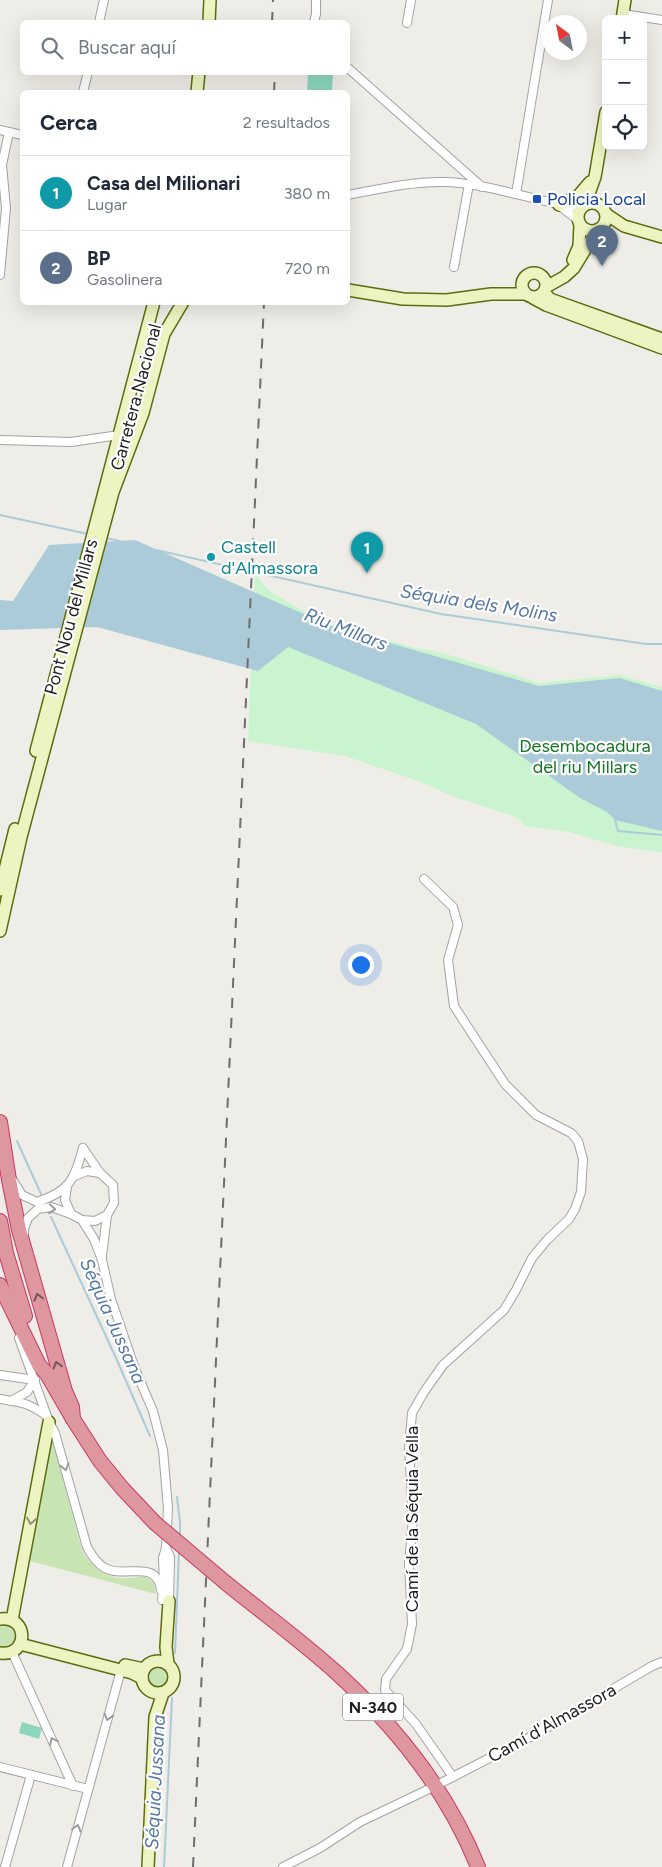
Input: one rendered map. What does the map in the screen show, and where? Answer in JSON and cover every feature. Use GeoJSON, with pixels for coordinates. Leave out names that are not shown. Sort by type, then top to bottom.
{"type":"FeatureCollection","features":[{"type":"Feature","properties":{"kind":"highway"},"geometry":{"type":"LineString","coordinates":[[0,1122],[8,1180],[17,1222],[65,1391],[72,1407],[73,1419]]}},
{"type":"Feature","properties":{"kind":"highway","name":"N-340"},"geometry":{"type":"LineString","coordinates":[[0,1221],[6,1253],[41,1377],[73,1419],[106,1468],[155,1523],[337,1673],[382,1717],[411,1751],[445,1799],[478,1867]]}},
{"type":"Feature","properties":{"kind":"highway"},"geometry":{"type":"LineString","coordinates":[[0,1285],[39,1365],[41,1377]]}},
{"type":"Feature","properties":{"kind":"main road"},"geometry":{"type":"LineString","coordinates":[[203,20],[204,0]]}},
{"type":"Feature","properties":{"kind":"main road"},"geometry":{"type":"LineString","coordinates":[[209,20],[210,0]]}},
{"type":"Feature","properties":{"kind":"main road"},"geometry":{"type":"LineString","coordinates":[[622,15],[625,0]]}},
{"type":"Feature","properties":{"kind":"main road"},"geometry":{"type":"LineString","coordinates":[[197,90],[199,75]]}},
{"type":"Feature","properties":{"kind":"main road"},"geometry":{"type":"LineString","coordinates":[[205,90],[206,75]]}},
{"type":"Feature","properties":{"kind":"main road"},"geometry":{"type":"LineString","coordinates":[[490,294],[522,282],[529,274],[540,274],[550,277],[560,273],[571,263],[579,246],[578,214],[583,207],[595,177],[602,136]]}},
{"type":"Feature","properties":{"kind":"main road"},"geometry":{"type":"LineString","coordinates":[[559,205],[578,196],[595,177]]}},
{"type":"Feature","properties":{"kind":"main road"},"geometry":{"type":"LineString","coordinates":[[350,290],[412,300],[447,300],[490,294],[541,295],[574,268],[604,228],[606,219],[595,177]]}},
{"type":"Feature","properties":{"kind":"main road"},"geometry":{"type":"LineString","coordinates":[[583,207],[594,203],[624,226]]}},
{"type":"Feature","properties":{"kind":"main road"},"geometry":{"type":"LineString","coordinates":[[579,223],[588,231],[624,226],[662,237]]}},
{"type":"Feature","properties":{"kind":"main road"},"geometry":{"type":"LineString","coordinates":[[540,274],[545,280],[545,290],[550,299],[662,339]]}},
{"type":"Feature","properties":{"kind":"main road"},"geometry":{"type":"LineString","coordinates":[[522,282],[522,288],[529,296],[546,305],[662,348]]}},
{"type":"Feature","properties":{"kind":"main road","name":"Carretera Nacional"},"geometry":{"type":"LineString","coordinates":[[109,490],[119,435],[153,305]]}},
{"type":"Feature","properties":{"kind":"main road","name":"Carretera Nacional"},"geometry":{"type":"LineString","coordinates":[[109,490],[115,476],[159,305]]}},
{"type":"Feature","properties":{"kind":"main road"},"geometry":{"type":"LineString","coordinates":[[109,490],[142,413],[164,334],[181,305]]}},
{"type":"Feature","properties":{"kind":"main road","name":"Pont Nou del Millars"},"geometry":{"type":"LineString","coordinates":[[42,745],[109,490]]}},
{"type":"Feature","properties":{"kind":"main road"},"geometry":{"type":"LineString","coordinates":[[0,890],[42,745]]}},
{"type":"Feature","properties":{"kind":"main road"},"geometry":{"type":"LineString","coordinates":[[0,931],[42,745]]}},
{"type":"Feature","properties":{"kind":"main road"},"geometry":{"type":"LineString","coordinates":[[14,1646],[20,1627],[6,1620],[48,1419]]}},
{"type":"Feature","properties":{"kind":"main road"},"geometry":{"type":"LineString","coordinates":[[155,1661],[158,1657],[165,1601]]}},
{"type":"Feature","properties":{"kind":"main road"},"geometry":{"type":"LineString","coordinates":[[150,1692],[162,1693],[174,1683],[174,1673],[168,1664],[166,1647],[165,1601]]}},
{"type":"Feature","properties":{"kind":"main road"},"geometry":{"type":"LineString","coordinates":[[14,1646],[120,1670],[143,1673]]}},
{"type":"Feature","properties":{"kind":"main road"},"geometry":{"type":"LineString","coordinates":[[14,1646],[143,1673]]}},
{"type":"Feature","properties":{"kind":"main road"},"geometry":{"type":"LineString","coordinates":[[155,1717],[150,1692],[144,1686],[143,1673],[147,1665],[155,1661],[168,1664]]}},
{"type":"Feature","properties":{"kind":"main road"},"geometry":{"type":"LineString","coordinates":[[148,1867],[155,1717],[162,1693]]}},
{"type":"Feature","properties":{"kind":"street"},"geometry":{"type":"LineString","coordinates":[[99,20],[104,0]]}},
{"type":"Feature","properties":{"kind":"street"},"geometry":{"type":"LineString","coordinates":[[314,20],[316,0]]}},
{"type":"Feature","properties":{"kind":"street"},"geometry":{"type":"LineString","coordinates":[[407,23],[411,0]]}},
{"type":"Feature","properties":{"kind":"street"},"geometry":{"type":"LineString","coordinates":[[516,194],[548,0]]}},
{"type":"Feature","properties":{"kind":"street"},"geometry":{"type":"LineString","coordinates":[[647,18],[662,20]]}},
{"type":"Feature","properties":{"kind":"street"},"geometry":{"type":"LineString","coordinates":[[350,70],[482,186]]}},
{"type":"Feature","properties":{"kind":"street"},"geometry":{"type":"LineString","coordinates":[[84,90],[87,75]]}},
{"type":"Feature","properties":{"kind":"street"},"geometry":{"type":"LineString","coordinates":[[0,130],[20,135]]}},
{"type":"Feature","properties":{"kind":"street"},"geometry":{"type":"LineString","coordinates":[[0,275],[6,208],[2,165],[9,132]]}},
{"type":"Feature","properties":{"kind":"street"},"geometry":{"type":"LineString","coordinates":[[350,195],[389,187],[444,182],[482,186],[559,205],[583,207]]}},
{"type":"Feature","properties":{"kind":"street"},"geometry":{"type":"LineString","coordinates":[[454,267],[469,184]]}},
{"type":"Feature","properties":{"kind":"street"},"geometry":{"type":"LineString","coordinates":[[559,205],[579,223]]}},
{"type":"Feature","properties":{"kind":"street"},"geometry":{"type":"LineString","coordinates":[[0,440],[71,442],[119,435]]}},
{"type":"Feature","properties":{"kind":"street","name":"Camí de la Séquia Vella"},"geometry":{"type":"LineString","coordinates":[[424,879],[453,907],[458,925],[448,960],[454,1006],[505,1084],[536,1116],[571,1133],[578,1142],[583,1159],[581,1192],[569,1219],[547,1240],[532,1258],[504,1310],[444,1365],[424,1392],[412,1413],[410,1448],[413,1518],[408,1564],[412,1624],[407,1649],[386,1679],[385,1690],[416,1724],[453,1777]]}},
{"type":"Feature","properties":{"kind":"street"},"geometry":{"type":"LineString","coordinates":[[5,1150],[12,1178],[22,1195],[37,1202],[67,1187],[75,1176],[82,1148],[100,1173],[113,1185],[114,1204],[107,1215],[103,1237],[102,1260]]}},
{"type":"Feature","properties":{"kind":"street"},"geometry":{"type":"LineString","coordinates":[[75,1176],[87,1171],[100,1173]]}},
{"type":"Feature","properties":{"kind":"street"},"geometry":{"type":"LineString","coordinates":[[67,1187],[65,1200],[71,1214]]}},
{"type":"Feature","properties":{"kind":"street"},"geometry":{"type":"LineString","coordinates":[[24,1246],[24,1229],[28,1218],[38,1209],[51,1207],[82,1220],[95,1221],[107,1215]]}},
{"type":"Feature","properties":{"kind":"street"},"geometry":{"type":"LineString","coordinates":[[82,1220],[94,1238],[102,1260],[114,1309],[135,1369],[153,1411],[163,1450],[168,1508],[166,1548],[170,1557],[165,1601]]}},
{"type":"Feature","properties":{"kind":"street"},"geometry":{"type":"LineString","coordinates":[[0,1298],[19,1338],[41,1377],[48,1419],[55,1433],[87,1547],[94,1559],[106,1568],[119,1573],[140,1570],[149,1572],[156,1577],[160,1584],[165,1601]]}},
{"type":"Feature","properties":{"kind":"street"},"geometry":{"type":"LineString","coordinates":[[0,1375],[41,1377]]}},
{"type":"Feature","properties":{"kind":"street"},"geometry":{"type":"LineString","coordinates":[[11,1401],[27,1392],[41,1377]]}},
{"type":"Feature","properties":{"kind":"street"},"geometry":{"type":"LineString","coordinates":[[0,1400],[33,1406],[48,1419]]}},
{"type":"Feature","properties":{"kind":"street"},"geometry":{"type":"LineString","coordinates":[[14,1646],[73,1786]]}},
{"type":"Feature","properties":{"kind":"street","name":"Camí d'Almassora"},"geometry":{"type":"LineString","coordinates":[[441,1783],[538,1733],[662,1662]]}},
{"type":"Feature","properties":{"kind":"street"},"geometry":{"type":"LineString","coordinates":[[67,1867],[120,1670]]}},
{"type":"Feature","properties":{"kind":"street"},"geometry":{"type":"LineString","coordinates":[[0,1767],[88,1790]]}},
{"type":"Feature","properties":{"kind":"street"},"geometry":{"type":"LineString","coordinates":[[5,1867],[31,1775]]}},
{"type":"Feature","properties":{"kind":"street"},"geometry":{"type":"LineString","coordinates":[[283,1867],[297,1863],[360,1822],[430,1788]]}},
{"type":"Feature","properties":{"kind":"green space"},"geometry":{"type":"Polygon","coordinates":[[[308,75],[333,75],[332,90],[307,90],[308,75]]]}},
{"type":"Feature","properties":{"kind":"green space","name":"Desembocadura del riu Millars"},"geometry":{"type":"Polygon","coordinates":[[[255,574],[269,591],[310,615],[333,625],[415,648],[443,653],[540,683],[619,675],[662,687],[662,852],[616,846],[570,832],[525,826],[516,817],[455,797],[418,781],[345,756],[248,741],[255,574]]]}},
{"type":"Feature","properties":{"kind":"green space"},"geometry":{"type":"Polygon","coordinates":[[[52,1439],[82,1550],[90,1562],[101,1572],[114,1577],[146,1577],[153,1583],[156,1594],[30,1561],[52,1439]]]}},
{"type":"Feature","properties":{"kind":"green space"},"geometry":{"type":"Polygon","coordinates":[[[6,1624],[15,1630],[16,1638],[10,1645],[0,1647],[0,1625],[6,1624]]]}},
{"type":"Feature","properties":{"kind":"green space"},"geometry":{"type":"Polygon","coordinates":[[[158,1666],[166,1669],[169,1677],[166,1685],[158,1688],[150,1685],[147,1677],[150,1669],[158,1666]]]}},
{"type":"Feature","properties":{"kind":"green space"},"geometry":{"type":"Polygon","coordinates":[[[22,1722],[42,1728],[39,1739],[19,1733],[22,1722]]]}},
{"type":"Feature","properties":{"kind":"water"},"geometry":{"type":"Polygon","coordinates":[[[135,540],[331,626],[539,686],[620,678],[662,691],[662,831],[615,820],[607,812],[580,798],[476,724],[288,647],[258,671],[97,627],[0,630],[0,600],[13,601],[49,545],[135,540]]]}},
{"type":"Feature","properties":{"kind":"waterway","name":"Séquia dels Molins"},"geometry":{"type":"LineString","coordinates":[[0,515],[88,534]]}},
{"type":"Feature","properties":{"kind":"waterway","name":"Séquia dels Molins"},"geometry":{"type":"LineString","coordinates":[[105,538],[120,541]]}},
{"type":"Feature","properties":{"kind":"waterway","name":"Séquia dels Molins"},"geometry":{"type":"LineString","coordinates":[[156,550],[441,614],[646,644],[662,644]]}},
{"type":"Feature","properties":{"kind":"waterway"},"geometry":{"type":"LineString","coordinates":[[615,820],[618,831],[662,835]]}},
{"type":"Feature","properties":{"kind":"waterway","name":"Séquia Jussana"},"geometry":{"type":"LineString","coordinates":[[17,1141],[41,1194]]}},
{"type":"Feature","properties":{"kind":"waterway","name":"Séquia Jussana"},"geometry":{"type":"LineString","coordinates":[[51,1217],[150,1436]]}},
{"type":"Feature","properties":{"kind":"waterway","name":"Séquia Jussana"},"geometry":{"type":"LineString","coordinates":[[177,1497],[180,1537]]}},
{"type":"Feature","properties":{"kind":"waterway","name":"Séquia Jussana"},"geometry":{"type":"LineString","coordinates":[[175,1653],[179,1552]]}},
{"type":"Feature","properties":{"kind":"waterway","name":"Séquia Jussana"},"geometry":{"type":"LineString","coordinates":[[164,1867],[172,1698]]}},
{"type":"Feature","properties":{"kind":"railway"},"geometry":{"type":"LineString","coordinates":[[272,20],[273,0]]}},
{"type":"Feature","properties":{"kind":"railway"},"geometry":{"type":"LineString","coordinates":[[274,90],[275,75]]}},
{"type":"Feature","properties":{"kind":"railway"},"geometry":{"type":"LineString","coordinates":[[193,1867],[264,305]]}},
{"type":"Feature","properties":{"kind":"place","name":"Policia Local"},"geometry":{"type":"Point","coordinates":[537,199]}},
{"type":"Feature","properties":{"kind":"place","name":"BP"},"geometry":{"type":"Point","coordinates":[602,266]}},
{"type":"Feature","properties":{"kind":"place","name":"Castell d'Almassora"},"geometry":{"type":"Point","coordinates":[211,557]}},
{"type":"Feature","properties":{"kind":"place","name":"Casa del Milionari"},"geometry":{"type":"Point","coordinates":[367,573]}},
{"type":"Feature","properties":{"kind":"water label","name":"Riu Millars"},"geometry":{"type":"Point","coordinates":[346,629]}}]}
